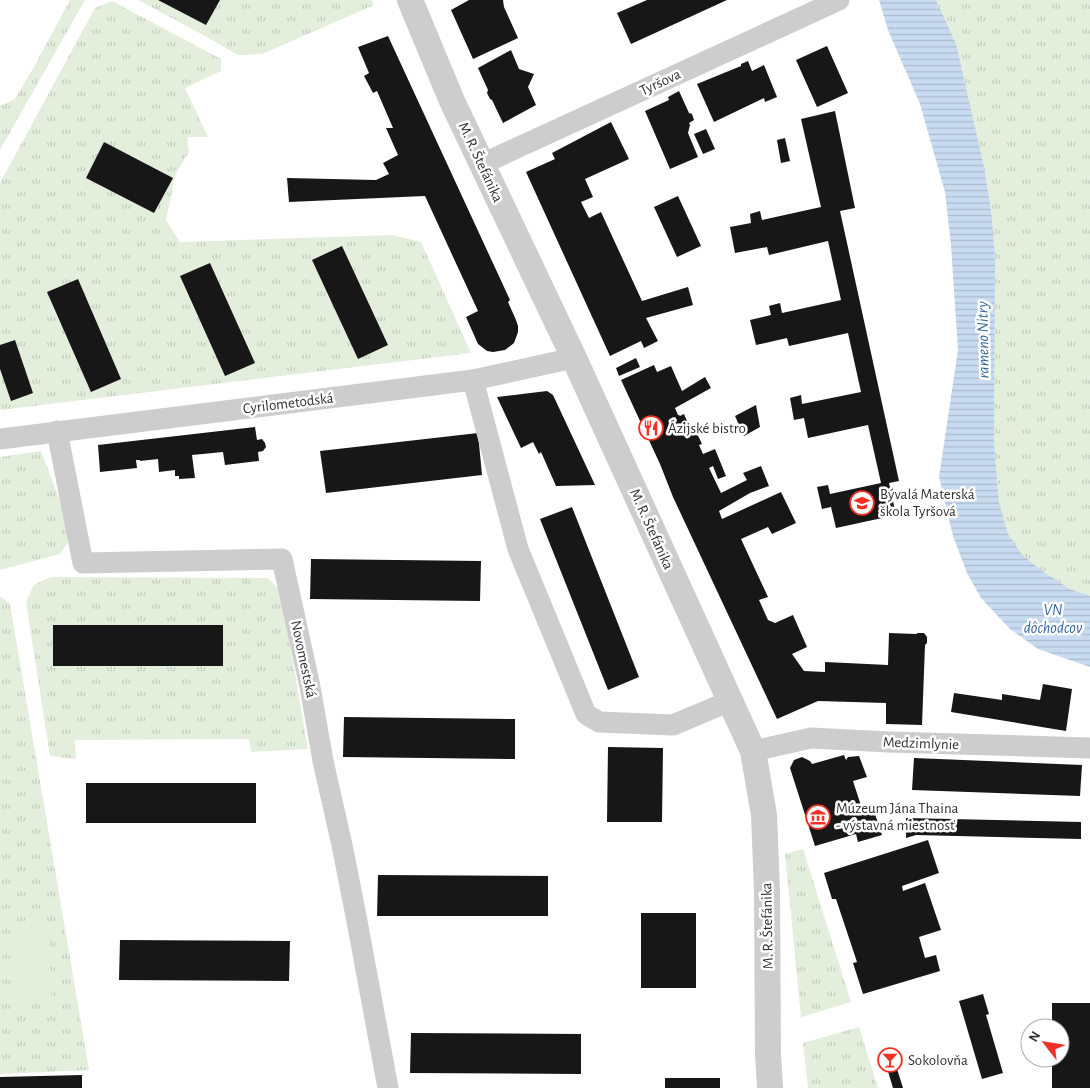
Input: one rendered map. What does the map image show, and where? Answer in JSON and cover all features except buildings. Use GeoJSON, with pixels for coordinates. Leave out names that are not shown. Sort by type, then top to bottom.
{"type":"FeatureCollection","features":[{"type":"Feature","properties":{"kind":"street","name":"M. R. Štefánika"},"geometry":{"type":"LineString","coordinates":[[410,0],[452,101],[574,358],[753,751],[764,815],[770,1088]]}},
{"type":"Feature","properties":{"kind":"street","name":"Tyršova"},"geometry":{"type":"LineString","coordinates":[[482,164],[839,0]]}},
{"type":"Feature","properties":{"kind":"street","name":"Cyrilometodská"},"geometry":{"type":"LineString","coordinates":[[0,439],[473,380],[574,358]]}},
{"type":"Feature","properties":{"kind":"street"},"geometry":{"type":"LineString","coordinates":[[473,380],[518,549],[586,714],[599,722],[673,725],[730,701]]}},
{"type":"Feature","properties":{"kind":"street","name":"Novomestská"},"geometry":{"type":"LineString","coordinates":[[57,432],[83,563],[282,559],[309,680],[323,761],[347,872],[388,1088]]}},
{"type":"Feature","properties":{"kind":"street","name":"Medzimlynie"},"geometry":{"type":"LineString","coordinates":[[753,751],[811,738],[1090,748]]}},
{"type":"Feature","properties":{"kind":"green space"},"geometry":{"type":"Polygon","coordinates":[[[70,0],[85,0],[0,150],[0,106],[15,99],[70,0]]]}},
{"type":"Feature","properties":{"kind":"green space"},"geometry":{"type":"Polygon","coordinates":[[[138,0],[372,0],[374,5],[262,54],[238,55],[138,0]]]}},
{"type":"Feature","properties":{"kind":"green space"},"geometry":{"type":"Polygon","coordinates":[[[905,0],[1090,0],[1090,608],[1000,553],[966,209],[905,0]]]}},
{"type":"Feature","properties":{"kind":"green space"},"geometry":{"type":"Polygon","coordinates":[[[112,1],[221,59],[221,71],[185,88],[208,137],[187,137],[189,152],[176,173],[166,220],[180,242],[393,235],[421,242],[471,353],[0,410],[0,183],[95,8],[112,1]]]}},
{"type":"Feature","properties":{"kind":"green space"},"geometry":{"type":"Polygon","coordinates":[[[41,451],[73,535],[60,554],[0,570],[0,457],[41,451]]]}},
{"type":"Feature","properties":{"kind":"green space"},"geometry":{"type":"Polygon","coordinates":[[[51,577],[268,578],[281,592],[308,749],[251,752],[249,739],[75,740],[76,759],[50,756],[26,602],[34,585],[51,577]]]}},
{"type":"Feature","properties":{"kind":"green space"},"geometry":{"type":"Polygon","coordinates":[[[0,596],[10,604],[89,1070],[0,1074],[0,596]]]}},
{"type":"Feature","properties":{"kind":"green space"},"geometry":{"type":"Polygon","coordinates":[[[803,849],[851,1002],[801,1017],[785,854],[803,849]]]}},
{"type":"Feature","properties":{"kind":"green space"},"geometry":{"type":"Polygon","coordinates":[[[48,927],[52,1002],[15,1001],[12,928],[48,927]]]}},
{"type":"Feature","properties":{"kind":"green space"},"geometry":{"type":"Polygon","coordinates":[[[859,1027],[878,1088],[808,1088],[803,1043],[859,1027]]]}},
{"type":"Feature","properties":{"kind":"water","name":"VN dôchodcov"},"geometry":{"type":"Polygon","coordinates":[[[879,0],[936,0],[956,44],[984,167],[991,210],[995,257],[994,443],[999,503],[1008,534],[1022,555],[1070,589],[1090,596],[1090,667],[1038,649],[1010,629],[981,598],[967,573],[953,536],[939,477],[958,350],[951,245],[945,192],[920,104],[888,30],[879,0]]]}},
{"type":"Feature","properties":{"kind":"place","name":"Ázijské bistro"},"geometry":{"type":"Point","coordinates":[651,428]}},
{"type":"Feature","properties":{"kind":"place","name":"Bývalá Materská škola Tyršová"},"geometry":{"type":"Point","coordinates":[862,503]}},
{"type":"Feature","properties":{"kind":"place","name":"Múzeum Jána Thaina - výstavná miestnosť"},"geometry":{"type":"Point","coordinates":[818,817]}},
{"type":"Feature","properties":{"kind":"place","name":"Sokolovňa"},"geometry":{"type":"Point","coordinates":[890,1060]}},
{"type":"Feature","properties":{"kind":"water label","name":"rameno Nitry"},"geometry":{"type":"Point","coordinates":[982,340]}}]}
